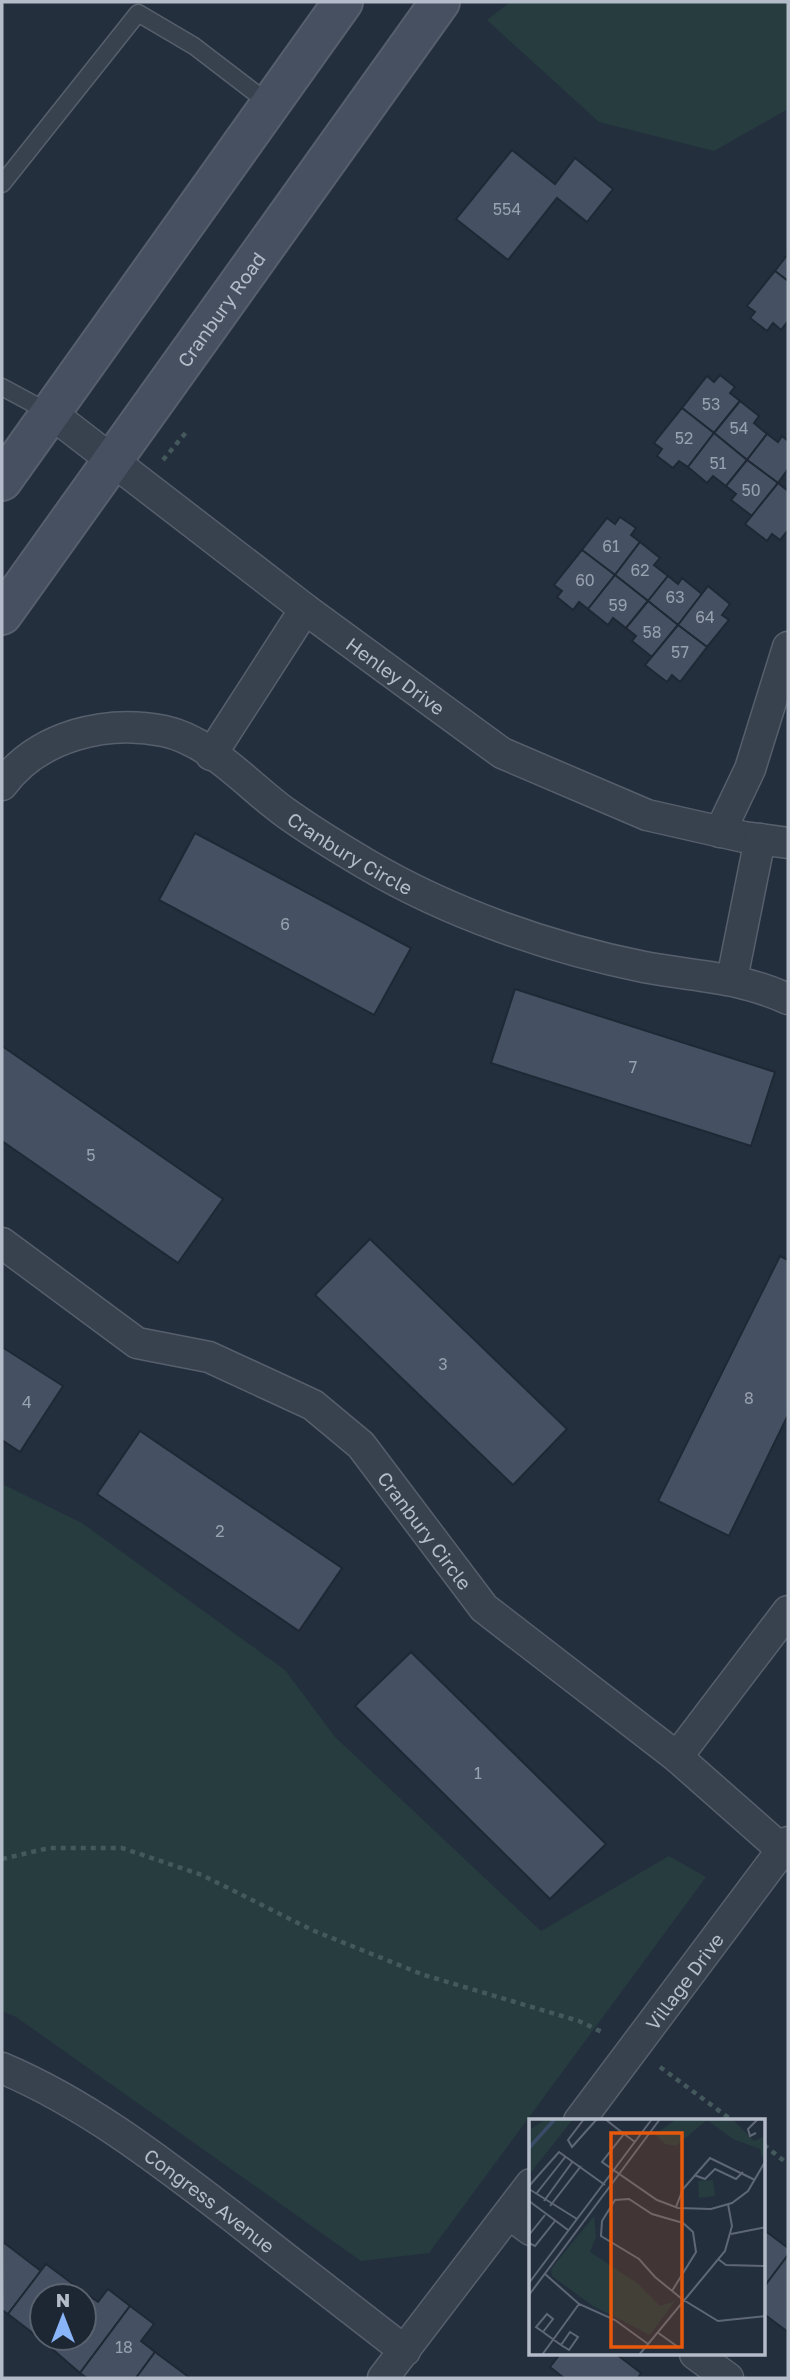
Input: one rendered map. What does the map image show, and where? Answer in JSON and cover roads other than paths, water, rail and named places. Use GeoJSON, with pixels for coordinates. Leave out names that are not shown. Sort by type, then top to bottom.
{"type":"FeatureCollection","features":[{"type":"Feature","properties":{"kind":"main road"},"geometry":{"type":"LineString","coordinates":[[2,481],[343,2]]}},
{"type":"Feature","properties":{"kind":"main road","name":"Cranbury Road"},"geometry":{"type":"LineString","coordinates":[[2,615],[440,2]]}},
{"type":"Feature","properties":{"kind":"street","name":"Henley Drive"},"geometry":{"type":"LineString","coordinates":[[52,414],[114,459],[305,609],[502,753],[647,815],[774,841]]}},
{"type":"Feature","properties":{"kind":"street"},"geometry":{"type":"LineString","coordinates":[[211,755],[305,609]]}},
{"type":"Feature","properties":{"kind":"street"},"geometry":{"type":"LineString","coordinates":[[720,832],[750,769],[788,647]]}},
{"type":"Feature","properties":{"kind":"street","name":"Cranbury Circle"},"geometry":{"type":"LineString","coordinates":[[2,785],[36,753],[66,737],[99,728],[132,726],[166,731],[198,743],[286,813],[369,865],[457,908],[549,942],[632,964],[732,979],[788,999]]}},
{"type":"Feature","properties":{"kind":"street"},"geometry":{"type":"LineString","coordinates":[[732,979],[774,841]]}},
{"type":"Feature","properties":{"kind":"street","name":"Cranbury Circle"},"geometry":{"type":"LineString","coordinates":[[2,1243],[137,1343],[209,1357],[313,1405],[361,1445],[484,1608],[677,1757],[786,1849]]}},
{"type":"Feature","properties":{"kind":"street"},"geometry":{"type":"LineString","coordinates":[[677,1757],[788,1611]]}},
{"type":"Feature","properties":{"kind":"street","name":"Village Drive"},"geometry":{"type":"LineString","coordinates":[[580,2119],[786,1849]]}},
{"type":"Feature","properties":{"kind":"street","name":"Congress Avenue"},"geometry":{"type":"LineString","coordinates":[[2,2068],[39,2084],[106,2123],[178,2175],[405,2351]]}},
{"type":"Feature","properties":{"kind":"street"},"geometry":{"type":"LineString","coordinates":[[383,2378],[520,2222],[529,2191]]}},
{"type":"Feature","properties":{"kind":"street"},"geometry":{"type":"LineString","coordinates":[[698,2356],[728,2378]]}},
{"type":"Feature","properties":{"kind":"lane"},"geometry":{"type":"LineString","coordinates":[[125,2],[138,13],[194,46],[271,105]]}},
{"type":"Feature","properties":{"kind":"lane"},"geometry":{"type":"LineString","coordinates":[[2,184],[138,13]]}},
{"type":"Feature","properties":{"kind":"lane"},"geometry":{"type":"LineString","coordinates":[[2,387],[52,414]]}}]}
